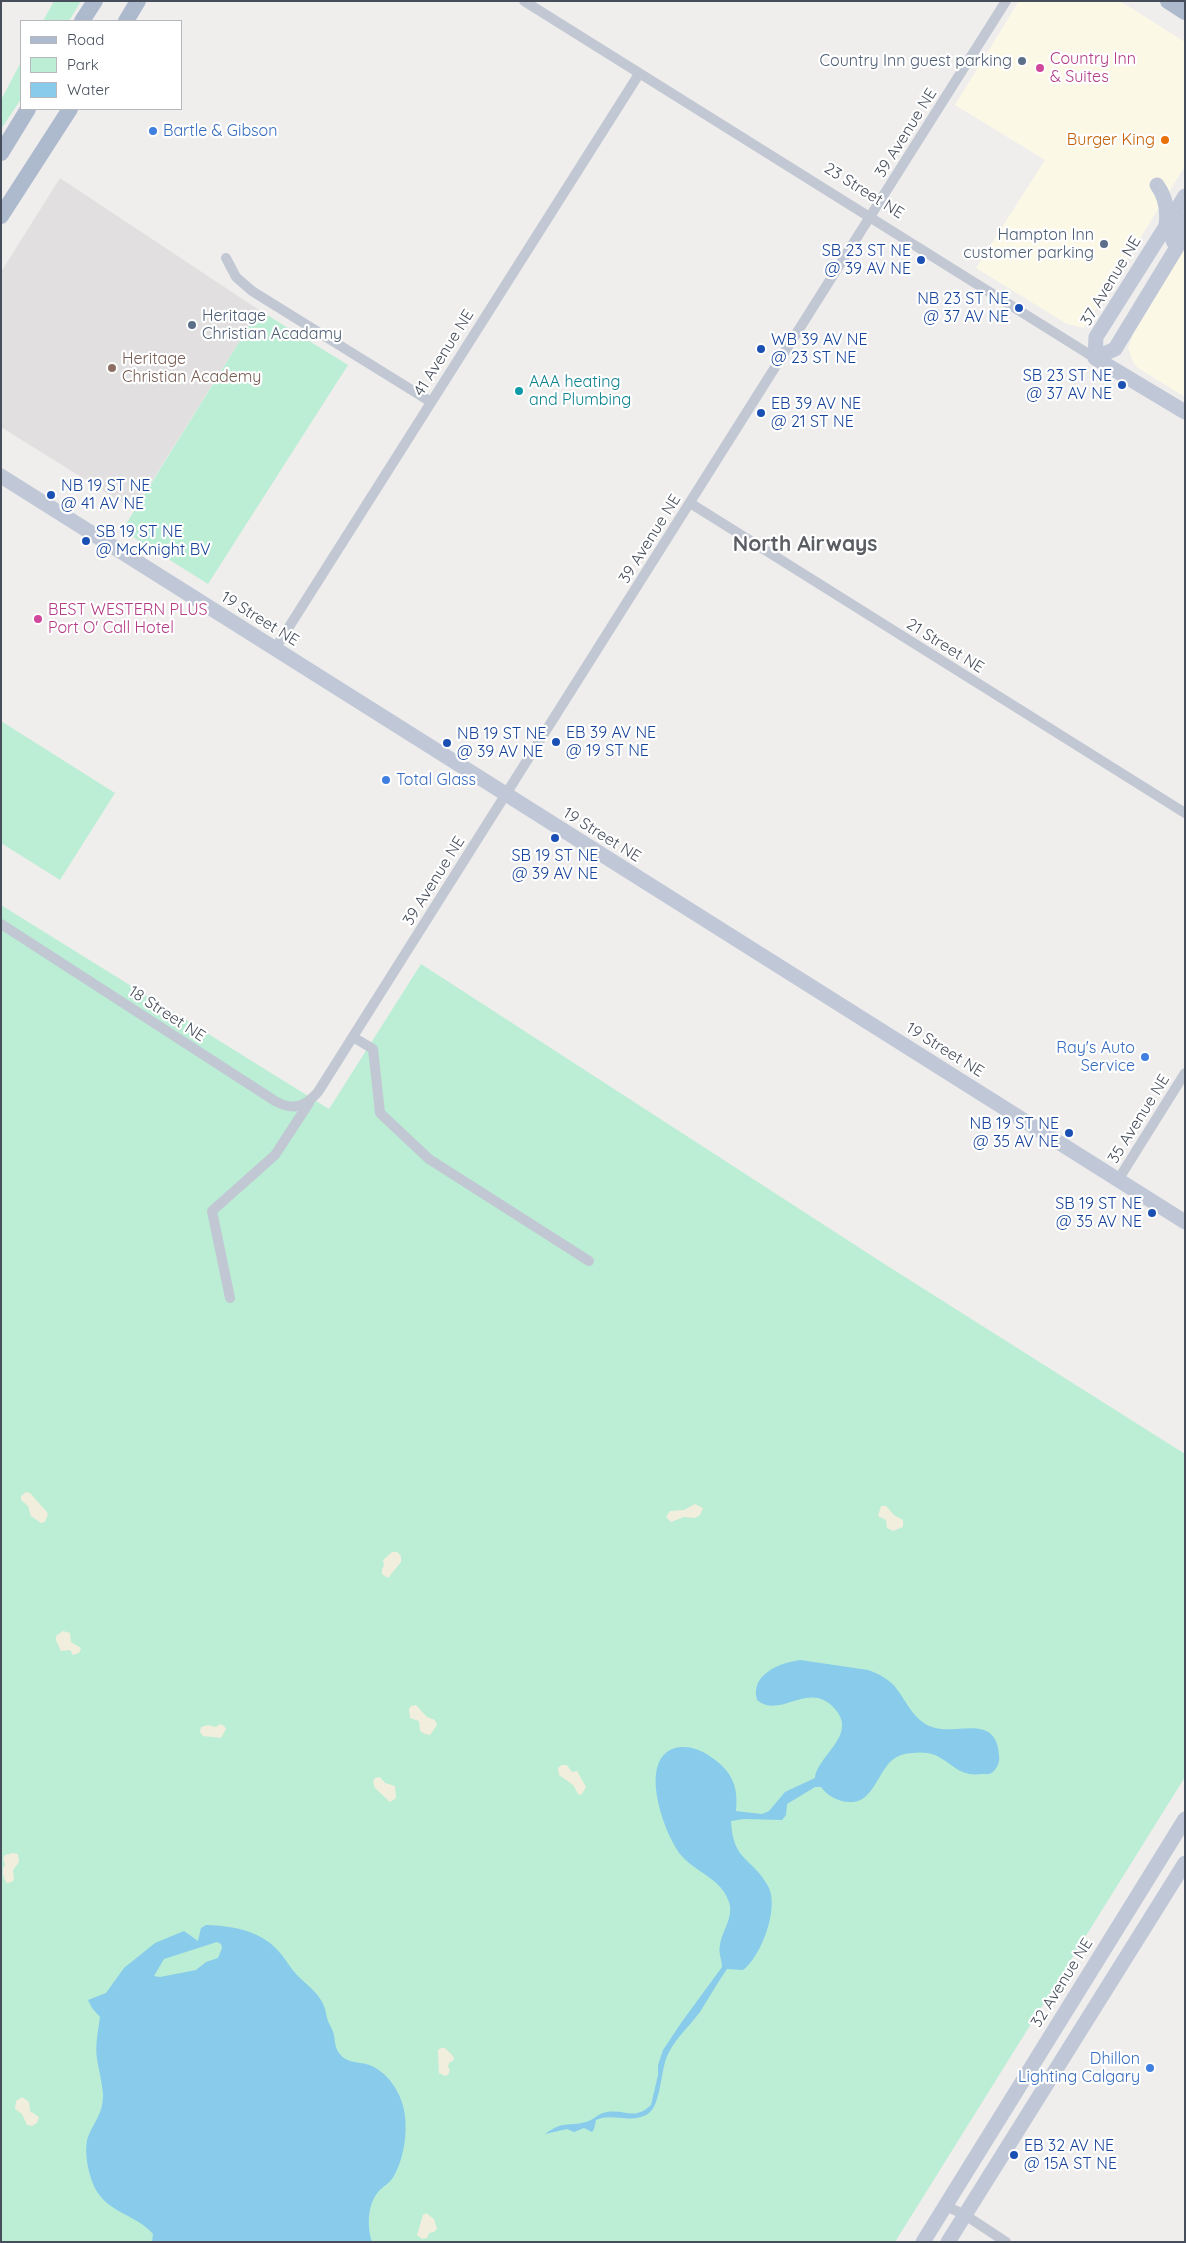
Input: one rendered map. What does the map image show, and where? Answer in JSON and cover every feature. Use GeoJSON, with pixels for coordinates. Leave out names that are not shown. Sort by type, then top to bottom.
{"type":"FeatureCollection","features":[{"type":"Feature","properties":{"kind":"main road"},"geometry":{"type":"LineString","coordinates":[[83,20],[95,1]]}},
{"type":"Feature","properties":{"kind":"main road"},"geometry":{"type":"LineString","coordinates":[[127,20],[138,1]]}},
{"type":"Feature","properties":{"kind":"main road"},"geometry":{"type":"LineString","coordinates":[[1168,1],[1185,12]]}},
{"type":"Feature","properties":{"kind":"main road"},"geometry":{"type":"LineString","coordinates":[[1179,1],[1185,4]]}},
{"type":"Feature","properties":{"kind":"main road"},"geometry":{"type":"LineString","coordinates":[[1,153],[27,110]]}},
{"type":"Feature","properties":{"kind":"main road"},"geometry":{"type":"LineString","coordinates":[[1,216],[69,110]]}},
{"type":"Feature","properties":{"kind":"street","name":"23 Street NE"},"geometry":{"type":"LineString","coordinates":[[524,1],[638,74],[871,216],[1095,358],[1185,412]]}},
{"type":"Feature","properties":{"kind":"street","name":"39 Avenue NE"},"geometry":{"type":"LineString","coordinates":[[310,1102],[353,1037],[1006,1]]}},
{"type":"Feature","properties":{"kind":"street","name":"41 Avenue NE"},"geometry":{"type":"LineString","coordinates":[[275,649],[638,74]]}},
{"type":"Feature","properties":{"kind":"street"},"geometry":{"type":"LineString","coordinates":[[1157,185],[1165,201],[1168,214],[1166,226]]}},
{"type":"Feature","properties":{"kind":"street","name":"37 Avenue NE"},"geometry":{"type":"LineString","coordinates":[[1095,358],[1096,337],[1166,226],[1184,201]]}},
{"type":"Feature","properties":{"kind":"street"},"geometry":{"type":"LineString","coordinates":[[1158,277],[1164,260],[1185,220]]}},
{"type":"Feature","properties":{"kind":"street"},"geometry":{"type":"LineString","coordinates":[[1095,358],[1115,349],[1185,234]]}},
{"type":"Feature","properties":{"kind":"street"},"geometry":{"type":"LineString","coordinates":[[226,258],[236,277],[252,291],[430,402]]}},
{"type":"Feature","properties":{"kind":"street","name":"19 Street NE"},"geometry":{"type":"LineString","coordinates":[[1,476],[1185,1222]]}},
{"type":"Feature","properties":{"kind":"street","name":"21 Street NE"},"geometry":{"type":"LineString","coordinates":[[690,503],[1185,813]]}},
{"type":"Feature","properties":{"kind":"street","name":"18 Street NE"},"geometry":{"type":"LineString","coordinates":[[1,924],[283,1106],[296,1108],[310,1102]]}},
{"type":"Feature","properties":{"kind":"street"},"geometry":{"type":"LineString","coordinates":[[353,1037],[374,1049],[380,1113],[430,1159],[589,1261]]}},
{"type":"Feature","properties":{"kind":"street","name":"35 Avenue NE"},"geometry":{"type":"LineString","coordinates":[[1118,1180],[1185,1073]]}},
{"type":"Feature","properties":{"kind":"street"},"geometry":{"type":"LineString","coordinates":[[230,1298],[212,1211],[275,1155],[310,1102]]}},
{"type":"Feature","properties":{"kind":"street","name":"32 Avenue NE"},"geometry":{"type":"LineString","coordinates":[[923,2242],[1185,1819]]}},
{"type":"Feature","properties":{"kind":"street"},"geometry":{"type":"LineString","coordinates":[[948,2242],[1185,1863]]}},
{"type":"Feature","properties":{"kind":"street"},"geometry":{"type":"LineString","coordinates":[[946,2206],[965,2215],[1006,2242]]}},
{"type":"Feature","properties":{"kind":"shaded area"},"geometry":{"type":"Polygon","coordinates":[[[1019,1],[1120,1],[1185,42],[1185,166],[1084,328],[1067,324],[976,268],[1045,160],[955,105],[1019,1]]]}},
{"type":"Feature","properties":{"kind":"shaded area","name":"Heritage Christian Academy"},"geometry":{"type":"Polygon","coordinates":[[[60,178],[259,310],[134,510],[1,427],[1,272],[60,178]]]}},
{"type":"Feature","properties":{"kind":"shaded area"},"geometry":{"type":"Polygon","coordinates":[[[1185,247],[1185,397],[1138,368],[1133,362],[1128,348],[1133,334],[1185,247]]]}},
{"type":"Feature","properties":{"kind":"green space"},"geometry":{"type":"Polygon","coordinates":[[[54,1],[81,1],[70,20],[44,20],[54,1]]]}},
{"type":"Feature","properties":{"kind":"green space"},"geometry":{"type":"Polygon","coordinates":[[[20,64],[20,100],[1,129],[1,100],[20,64]]]}},
{"type":"Feature","properties":{"kind":"green space"},"geometry":{"type":"Polygon","coordinates":[[[259,310],[348,365],[208,584],[125,532],[126,524],[259,310]]]}},
{"type":"Feature","properties":{"kind":"green space"},"geometry":{"type":"Polygon","coordinates":[[[1,721],[115,793],[60,880],[1,843],[1,721]]]}},
{"type":"Feature","properties":{"kind":"green space"},"geometry":{"type":"Polygon","coordinates":[[[1,905],[329,1109],[421,964],[886,1265],[1185,1454],[1185,1777],[895,2242],[1,2242],[1,905]]]}},
{"type":"Feature","properties":{"kind":"sand"},"geometry":{"type":"Polygon","coordinates":[[[26,1492],[30,1493],[48,1514],[45,1522],[41,1523],[31,1516],[28,1506],[21,1500],[21,1496],[26,1492]]]}},
{"type":"Feature","properties":{"kind":"sand"},"geometry":{"type":"Polygon","coordinates":[[[695,1504],[703,1508],[700,1515],[695,1518],[684,1517],[671,1522],[666,1517],[670,1511],[684,1510],[695,1504]]]}},
{"type":"Feature","properties":{"kind":"sand"},"geometry":{"type":"Polygon","coordinates":[[[881,1506],[886,1506],[894,1515],[903,1520],[903,1527],[893,1531],[887,1528],[886,1520],[878,1516],[881,1506]]]}},
{"type":"Feature","properties":{"kind":"sand"},"geometry":{"type":"Polygon","coordinates":[[[392,1552],[397,1552],[401,1556],[401,1562],[388,1578],[382,1574],[383,1560],[392,1552]]]}},
{"type":"Feature","properties":{"kind":"sand"},"geometry":{"type":"Polygon","coordinates":[[[63,1631],[70,1633],[71,1642],[81,1648],[79,1653],[73,1655],[70,1650],[61,1651],[56,1636],[63,1631]]]}},
{"type":"Feature","properties":{"kind":"sand"},"geometry":{"type":"Polygon","coordinates":[[[416,1705],[427,1717],[435,1720],[437,1725],[430,1735],[420,1731],[419,1721],[410,1718],[409,1709],[411,1706],[416,1705]]]}},
{"type":"Feature","properties":{"kind":"sand"},"geometry":{"type":"Polygon","coordinates":[[[220,1724],[226,1729],[221,1738],[203,1736],[200,1732],[201,1727],[208,1725],[216,1727],[220,1724]]]}},
{"type":"Feature","properties":{"kind":"sand"},"geometry":{"type":"Polygon","coordinates":[[[562,1765],[567,1765],[572,1772],[577,1771],[586,1787],[582,1794],[579,1795],[573,1785],[559,1775],[558,1768],[562,1765]]]}},
{"type":"Feature","properties":{"kind":"sand"},"geometry":{"type":"Polygon","coordinates":[[[380,1777],[385,1783],[395,1786],[396,1798],[390,1802],[375,1788],[373,1782],[375,1778],[380,1777]]]}},
{"type":"Feature","properties":{"kind":"sand"},"geometry":{"type":"Polygon","coordinates":[[[18,1854],[19,1862],[13,1870],[14,1879],[12,1882],[7,1883],[3,1874],[5,1865],[3,1858],[5,1855],[18,1854]]]}},
{"type":"Feature","properties":{"kind":"sand"},"geometry":{"type":"Polygon","coordinates":[[[445,2048],[453,2056],[454,2060],[449,2063],[448,2067],[450,2070],[448,2075],[445,2076],[439,2073],[438,2050],[445,2048]]]}},
{"type":"Feature","properties":{"kind":"sand"},"geometry":{"type":"Polygon","coordinates":[[[22,2097],[29,2102],[30,2111],[39,2117],[37,2123],[32,2126],[27,2125],[22,2114],[15,2109],[16,2101],[22,2097]]]}},
{"type":"Feature","properties":{"kind":"sand"},"geometry":{"type":"Polygon","coordinates":[[[426,2213],[434,2219],[437,2229],[429,2233],[427,2238],[422,2239],[417,2235],[423,2215],[426,2213]]]}},
{"type":"Feature","properties":{"kind":"water"},"geometry":{"type":"Polygon","coordinates":[[[800,1660],[868,1670],[884,1677],[893,1685],[916,1716],[926,1724],[942,1729],[973,1728],[991,1734],[996,1742],[999,1755],[997,1766],[990,1774],[968,1774],[932,1754],[921,1752],[903,1754],[895,1758],[885,1768],[872,1789],[862,1799],[849,1802],[843,1801],[830,1796],[821,1787],[815,1787],[787,1804],[786,1815],[782,1820],[744,1819],[731,1821],[735,1844],[739,1852],[762,1877],[771,1895],[772,1906],[767,1931],[756,1954],[750,1964],[743,1970],[727,1969],[700,2012],[681,2034],[666,2059],[656,2103],[649,2113],[636,2118],[609,2117],[596,2120],[592,2132],[584,2128],[574,2132],[567,2129],[545,2134],[561,2125],[589,2121],[604,2113],[614,2111],[635,2113],[645,2110],[651,2105],[658,2075],[658,2065],[663,2050],[722,1967],[721,1940],[730,1913],[729,1902],[720,1887],[687,1861],[674,1845],[657,1798],[656,1781],[658,1766],[664,1755],[675,1748],[688,1747],[701,1751],[716,1760],[731,1778],[736,1793],[736,1811],[762,1814],[769,1811],[785,1792],[815,1778],[818,1769],[840,1736],[842,1728],[841,1718],[835,1709],[825,1701],[815,1698],[805,1698],[776,1706],[766,1705],[757,1700],[756,1691],[758,1683],[768,1671],[800,1660]]]}},
{"type":"Feature","properties":{"kind":"water"},"geometry":{"type":"Polygon","coordinates":[[[206,1925],[247,1931],[274,1946],[295,1973],[322,2001],[334,2033],[335,2044],[341,2056],[351,2061],[374,2067],[393,2084],[398,2092],[405,2116],[404,2145],[394,2176],[379,2191],[372,2202],[369,2230],[372,2242],[152,2242],[153,2234],[147,2228],[103,2200],[98,2193],[92,2181],[86,2150],[88,2137],[103,2101],[96,2054],[100,2017],[88,2000],[106,1993],[124,1968],[155,1943],[184,1931],[198,1941],[201,1928],[206,1925]],[[217,1942],[164,1959],[154,1976],[160,1977],[196,1970],[206,1962],[218,1958],[222,1948],[221,1944],[217,1942]]]}},
{"type":"Feature","properties":{"kind":"place","name":"Country Inn guest parking"},"geometry":{"type":"Point","coordinates":[1022,61]}},
{"type":"Feature","properties":{"kind":"place","name":"Country Inn & Suites"},"geometry":{"type":"Point","coordinates":[1040,68]}},
{"type":"Feature","properties":{"kind":"place","name":"Bartle & Gibson"},"geometry":{"type":"Point","coordinates":[153,131]}},
{"type":"Feature","properties":{"kind":"place","name":"Burger King"},"geometry":{"type":"Point","coordinates":[1165,140]}},
{"type":"Feature","properties":{"kind":"place","name":"Hampton Inn customer parking"},"geometry":{"type":"Point","coordinates":[1104,244]}},
{"type":"Feature","properties":{"kind":"place","name":"SB 23 ST NE @ 39 AV NE"},"geometry":{"type":"Point","coordinates":[921,260]}},
{"type":"Feature","properties":{"kind":"place","name":"NB 23 ST NE @ 37 AV NE"},"geometry":{"type":"Point","coordinates":[1019,308]}},
{"type":"Feature","properties":{"kind":"place","name":"Heritage Christian Acadamy"},"geometry":{"type":"Point","coordinates":[192,325]}},
{"type":"Feature","properties":{"kind":"place","name":"WB 39 AV NE @ 23 ST NE"},"geometry":{"type":"Point","coordinates":[761,349]}},
{"type":"Feature","properties":{"kind":"place","name":"Heritage Christian Academy"},"geometry":{"type":"Point","coordinates":[112,368]}},
{"type":"Feature","properties":{"kind":"place","name":"SB 23 ST NE @ 37 AV NE"},"geometry":{"type":"Point","coordinates":[1122,385]}},
{"type":"Feature","properties":{"kind":"place","name":"AAA heating and Plumbing"},"geometry":{"type":"Point","coordinates":[519,391]}},
{"type":"Feature","properties":{"kind":"place","name":"EB 39 AV NE @ 21 ST NE"},"geometry":{"type":"Point","coordinates":[761,413]}},
{"type":"Feature","properties":{"kind":"place","name":"NB 19 ST NE @ 41 AV NE"},"geometry":{"type":"Point","coordinates":[51,495]}},
{"type":"Feature","properties":{"kind":"place","name":"SB 19 ST NE @ McKnight BV"},"geometry":{"type":"Point","coordinates":[86,541]}},
{"type":"Feature","properties":{"kind":"place","name":"BEST WESTERN PLUS Port O' Call Hotel"},"geometry":{"type":"Point","coordinates":[38,619]}},
{"type":"Feature","properties":{"kind":"place","name":"EB 39 AV NE @ 19 ST NE"},"geometry":{"type":"Point","coordinates":[556,742]}},
{"type":"Feature","properties":{"kind":"place","name":"NB 19 ST NE @ 39 AV NE"},"geometry":{"type":"Point","coordinates":[447,743]}},
{"type":"Feature","properties":{"kind":"place","name":"Total Glass"},"geometry":{"type":"Point","coordinates":[386,780]}},
{"type":"Feature","properties":{"kind":"place","name":"SB 19 ST NE @ 39 AV NE"},"geometry":{"type":"Point","coordinates":[555,838]}},
{"type":"Feature","properties":{"kind":"place","name":"Ray's Auto Service"},"geometry":{"type":"Point","coordinates":[1145,1057]}},
{"type":"Feature","properties":{"kind":"place","name":"NB 19 ST NE @ 35 AV NE"},"geometry":{"type":"Point","coordinates":[1069,1133]}},
{"type":"Feature","properties":{"kind":"place","name":"SB 19 ST NE @ 35 AV NE"},"geometry":{"type":"Point","coordinates":[1152,1213]}},
{"type":"Feature","properties":{"kind":"place","name":"Dhillon Lighting Calgary"},"geometry":{"type":"Point","coordinates":[1150,2068]}},
{"type":"Feature","properties":{"kind":"place","name":"EB 32 AV NE @ 15A ST NE"},"geometry":{"type":"Point","coordinates":[1014,2155]}},
{"type":"Feature","properties":{"kind":"district","name":"North Airways"},"geometry":{"type":"Point","coordinates":[805,545]}}]}
